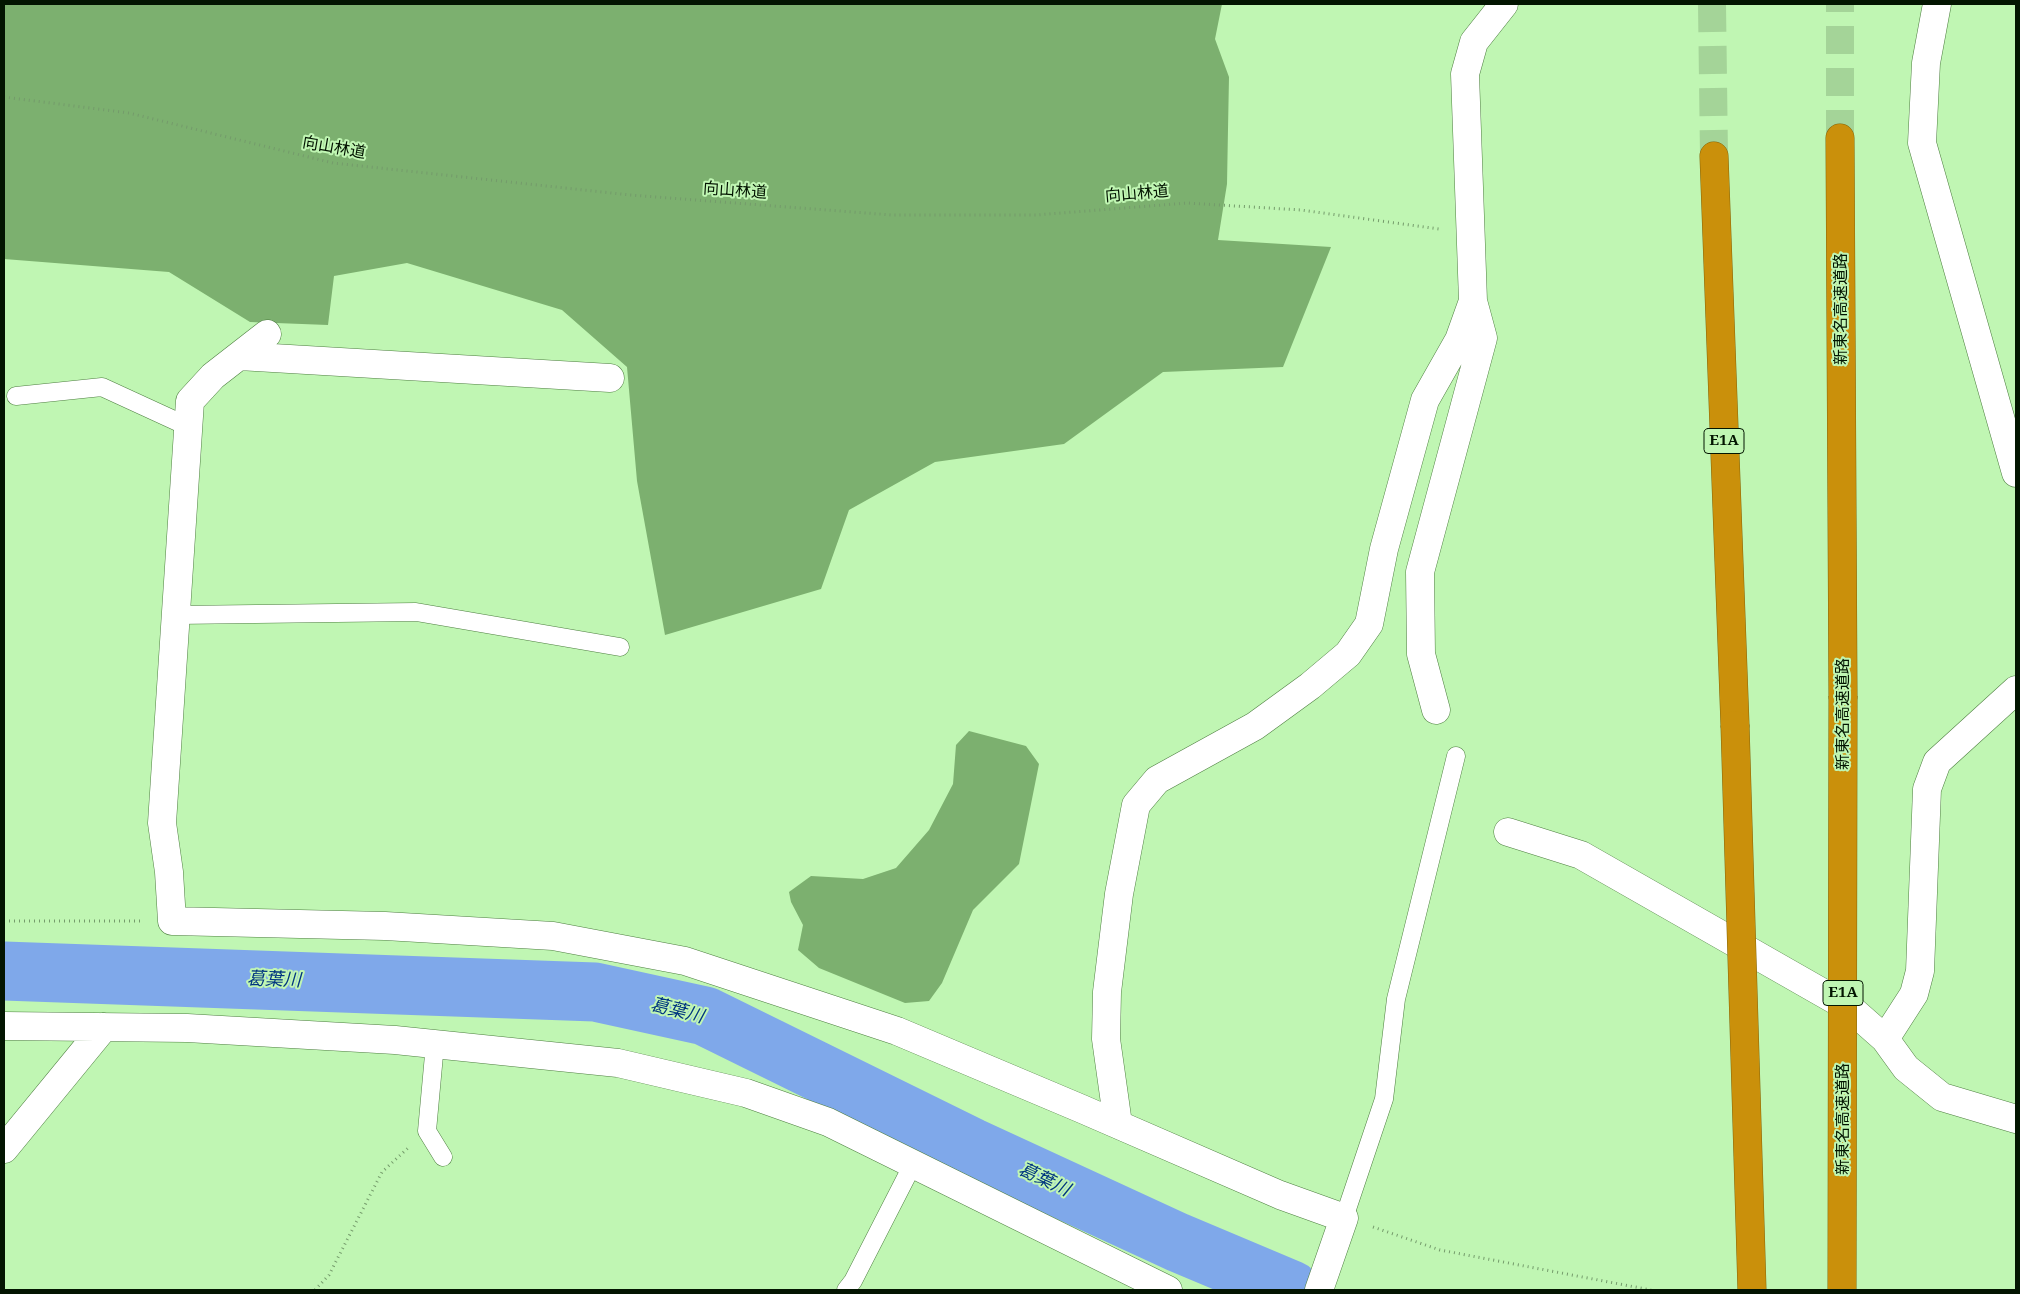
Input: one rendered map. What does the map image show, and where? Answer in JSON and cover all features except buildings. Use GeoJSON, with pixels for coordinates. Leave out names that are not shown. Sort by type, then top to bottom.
{"type":"FeatureCollection","features":[{"type":"Feature","properties":{"kind":"highway","name":"新東名高速道路"},"geometry":{"type":"LineString","coordinates":[[1840,138],[1843,696],[1842,1290]]}},
{"type":"Feature","properties":{"kind":"highway","name":"E1A"},"geometry":{"type":"LineString","coordinates":[[1714,156],[1735,725],[1752,1290]]}},
{"type":"Feature","properties":{"kind":"street"},"geometry":{"type":"LineString","coordinates":[[1436,710],[1421,654],[1420,572],[1483,338],[1473,301],[1465,74],[1474,42],[1504,4]]}},
{"type":"Feature","properties":{"kind":"street"},"geometry":{"type":"LineString","coordinates":[[1938,4],[1926,63],[1922,143],[2016,473]]}},
{"type":"Feature","properties":{"kind":"street"},"geometry":{"type":"LineString","coordinates":[[1118,1124],[1106,1039],[1107,992],[1119,894],[1136,805],[1157,780],[1255,726],[1310,686],[1348,654],[1369,624],[1384,549],[1424,400],[1459,340],[1473,301]]}},
{"type":"Feature","properties":{"kind":"street"},"geometry":{"type":"LineString","coordinates":[[267,334],[213,376],[190,401],[162,823],[169,872],[172,921],[386,926],[517,936],[553,936],[685,961],[897,1031],[1118,1124],[1342,1222],[1319,1290]]}},
{"type":"Feature","properties":{"kind":"street"},"geometry":{"type":"LineString","coordinates":[[239,356],[610,378]]}},
{"type":"Feature","properties":{"kind":"street"},"geometry":{"type":"LineString","coordinates":[[1885,1039],[1914,994],[1920,971],[1927,789],[1937,762],[2016,690]]}},
{"type":"Feature","properties":{"kind":"street"},"geometry":{"type":"LineString","coordinates":[[1508,832],[1581,855],[1852,1009],[1885,1039],[1906,1068],[1942,1097],[2016,1119]]}},
{"type":"Feature","properties":{"kind":"street"},"geometry":{"type":"LineString","coordinates":[[4,1026],[187,1028],[435,1044],[618,1063],[746,1094],[828,1122],[1168,1290]]}},
{"type":"Feature","properties":{"kind":"street"},"geometry":{"type":"LineString","coordinates":[[4,1149],[104,1027]]}},
{"type":"Feature","properties":{"kind":"lane"},"geometry":{"type":"LineString","coordinates":[[16,396],[102,387],[189,427]]}},
{"type":"Feature","properties":{"kind":"lane"},"geometry":{"type":"LineString","coordinates":[[176,615],[416,612],[620,646]]}},
{"type":"Feature","properties":{"kind":"lane"},"geometry":{"type":"LineString","coordinates":[[1342,1222],[1384,1099],[1396,999],[1456,756]]}},
{"type":"Feature","properties":{"kind":"lane"},"geometry":{"type":"LineString","coordinates":[[435,1044],[427,1131],[443,1157]]}},
{"type":"Feature","properties":{"kind":"lane"},"geometry":{"type":"LineString","coordinates":[[846,1290],[853,1281],[913,1164]]}},
{"type":"Feature","properties":{"kind":"path","name":"向山林道"},"geometry":{"type":"LineString","coordinates":[[4,97],[129,113],[333,163],[630,195],[892,215],[1036,215],[1187,203],[1301,210],[1470,233]]}},
{"type":"Feature","properties":{"kind":"path"},"geometry":{"type":"LineString","coordinates":[[4,921],[172,921]]}},
{"type":"Feature","properties":{"kind":"path"},"geometry":{"type":"LineString","coordinates":[[315,1290],[329,1275],[382,1172],[427,1131]]}},
{"type":"Feature","properties":{"kind":"path"},"geometry":{"type":"LineString","coordinates":[[1342,1222],[1440,1250],[1651,1290]]}},
{"type":"Feature","properties":{"kind":"green space"},"geometry":{"type":"Polygon","coordinates":[[[4,4],[1222,4],[1215,39],[1229,77],[1227,184],[1218,240],[1331,247],[1283,367],[1163,372],[1064,444],[935,462],[849,510],[821,589],[665,635],[637,481],[627,367],[562,310],[407,263],[334,276],[328,325],[250,322],[169,272],[4,259],[4,4]]]}},
{"type":"Feature","properties":{"kind":"green space"},"geometry":{"type":"Polygon","coordinates":[[[969,731],[1026,746],[1039,764],[1019,864],[973,910],[942,983],[929,1001],[905,1003],[819,968],[798,950],[803,925],[791,902],[789,892],[811,876],[863,879],[896,868],[929,830],[953,784],[956,745],[969,731]]]}},
{"type":"Feature","properties":{"kind":"waterway","name":"葛葉川"},"geometry":{"type":"LineString","coordinates":[[4,971],[595,992],[705,1016],[971,1147],[1177,1242],[1291,1290]]}},
{"type":"Feature","properties":{"kind":"tunnel"},"geometry":{"type":"LineString","coordinates":[[1712,4],[1714,156]]}},
{"type":"Feature","properties":{"kind":"tunnel"},"geometry":{"type":"LineString","coordinates":[[1840,4],[1840,138]]}}]}
